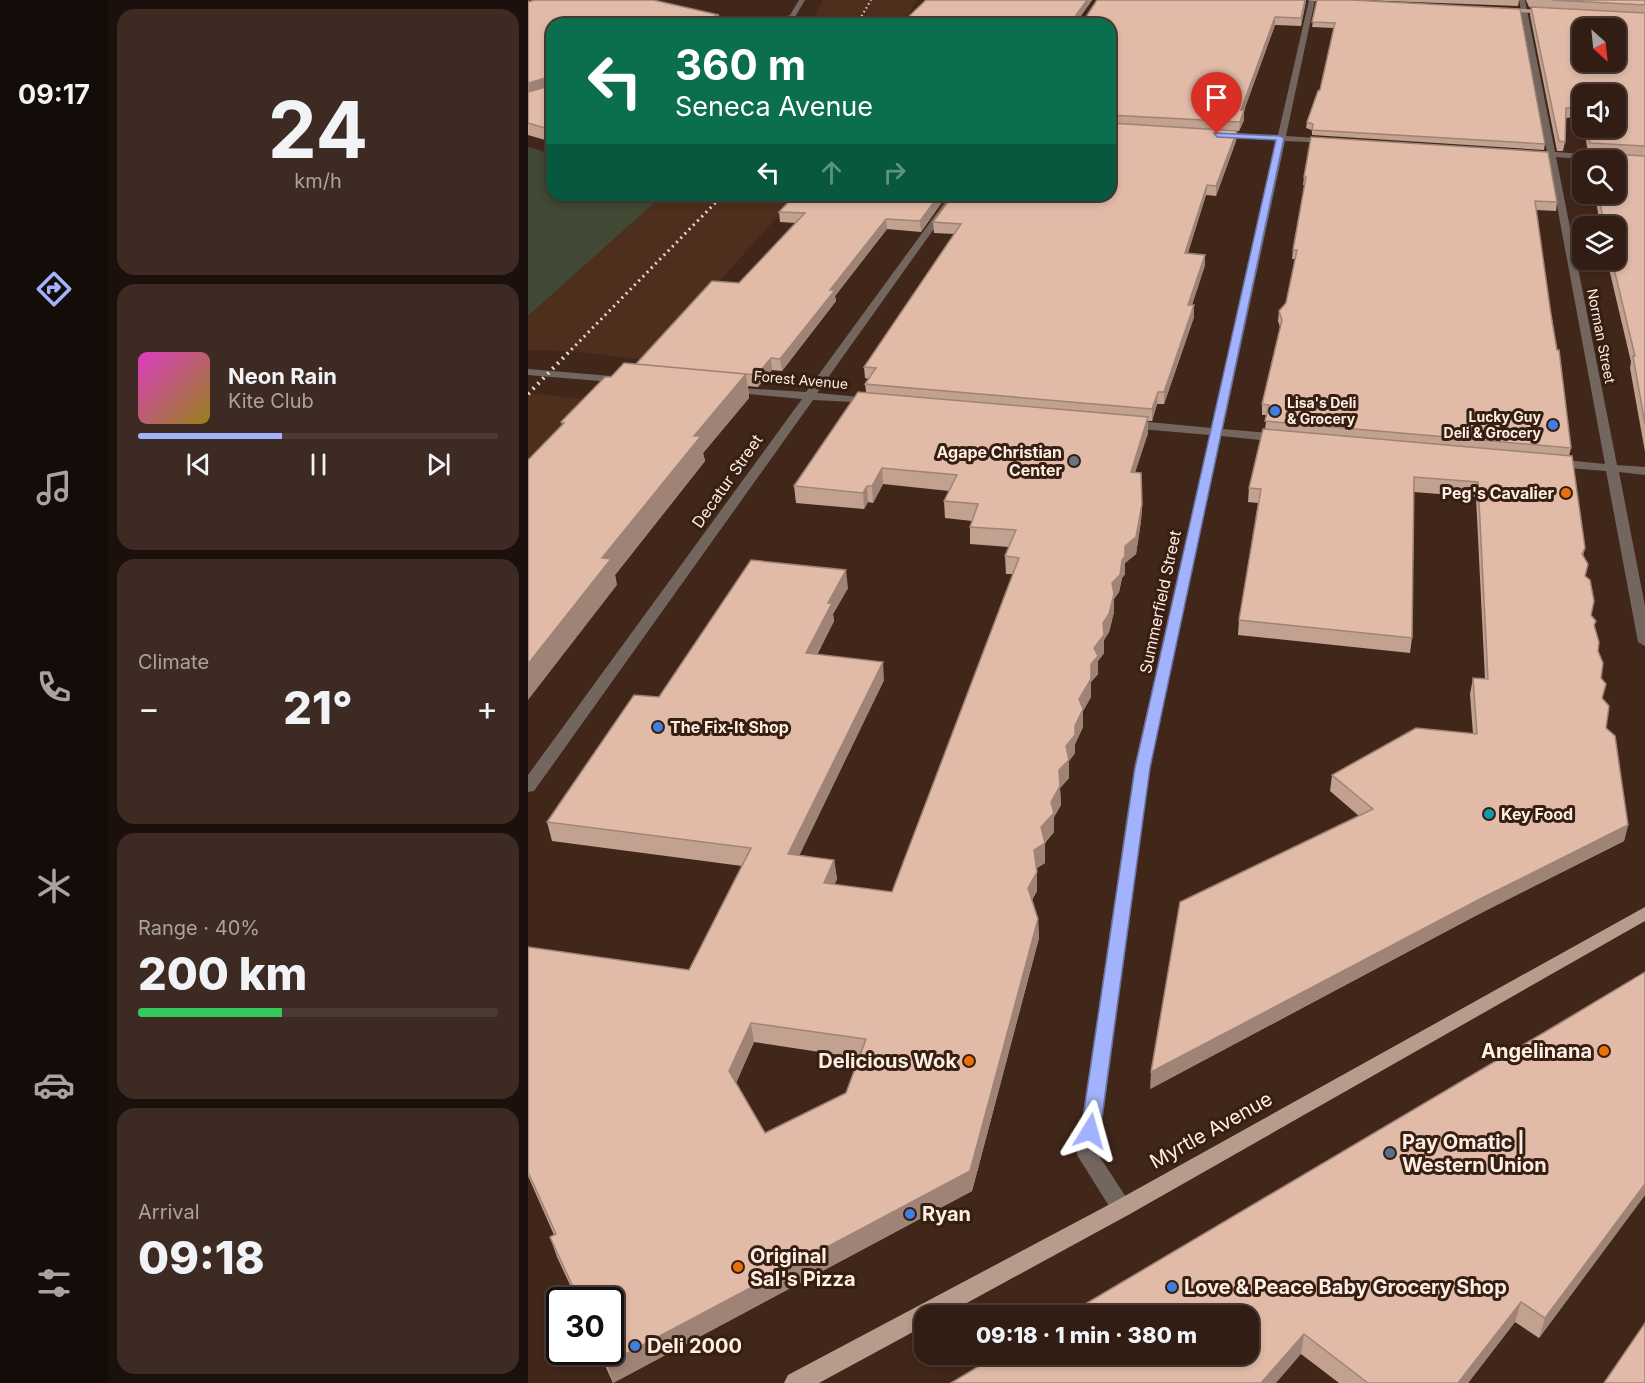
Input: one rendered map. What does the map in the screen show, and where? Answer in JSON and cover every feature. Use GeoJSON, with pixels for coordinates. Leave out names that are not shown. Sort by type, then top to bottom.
{"type":"FeatureCollection","features":[{"type":"Feature","properties":{"kind":"main road"},"geometry":{"type":"LineString","coordinates":[[1311,0],[1344,2]]}},
{"type":"Feature","properties":{"kind":"main road"},"geometry":{"type":"LineString","coordinates":[[1497,10],[1523,6],[1557,13]]}},
{"type":"Feature","properties":{"kind":"main road","name":"Myrtle Avenue"},"geometry":{"type":"LineString","coordinates":[[796,1383],[1122,1208],[1645,912]]}},
{"type":"Feature","properties":{"kind":"street"},"geometry":{"type":"LineString","coordinates":[[787,18],[793,16],[802,0]]}},
{"type":"Feature","properties":{"kind":"street","name":"Summerfield Street"},"geometry":{"type":"LineString","coordinates":[[1122,1208],[1087,1155],[1142,768],[1311,0]]}},
{"type":"Feature","properties":{"kind":"street","name":"Norman Street"},"geometry":{"type":"LineString","coordinates":[[1523,6],[1645,642]]}},
{"type":"Feature","properties":{"kind":"street"},"geometry":{"type":"LineString","coordinates":[[1202,134],[1344,142]]}},
{"type":"Feature","properties":{"kind":"street"},"geometry":{"type":"LineString","coordinates":[[1533,154],[1645,161]]}},
{"type":"Feature","properties":{"kind":"street","name":"Decatur Street"},"geometry":{"type":"LineString","coordinates":[[528,787],[950,201]]}},
{"type":"Feature","properties":{"kind":"street"},"geometry":{"type":"LineString","coordinates":[[528,372],[636,381]]}},
{"type":"Feature","properties":{"kind":"street","name":"Forest Avenue"},"geometry":{"type":"LineString","coordinates":[[714,388],[881,402]]}},
{"type":"Feature","properties":{"kind":"street"},"geometry":{"type":"LineString","coordinates":[[1116,423],[1290,439]]}},
{"type":"Feature","properties":{"kind":"street"},"geometry":{"type":"LineString","coordinates":[[1537,461],[1645,471]]}},
{"type":"Feature","properties":{"kind":"shaded area"},"geometry":{"type":"Polygon","coordinates":[[[823,0],[917,0],[906,18],[813,18],[823,0]]]}},
{"type":"Feature","properties":{"kind":"shaded area"},"geometry":{"type":"Polygon","coordinates":[[[656,201],[792,201],[648,360],[570,351],[528,350],[528,316],[656,201]]]}},
{"type":"Feature","properties":{"kind":"shaded area"},"geometry":{"type":"Polygon","coordinates":[[[528,393],[603,401],[528,482],[528,393]]]}},
{"type":"Feature","properties":{"kind":"green space"},"geometry":{"type":"Polygon","coordinates":[[[528,147],[546,152],[546,201],[656,201],[528,316],[528,147]]]}},
{"type":"Feature","properties":{"kind":"building"},"geometry":{"type":"Polygon","coordinates":[[[535,0],[653,0],[719,15],[708,18],[546,18],[546,78],[528,83],[528,2],[535,0]]]}},
{"type":"Feature","properties":{"kind":"building"},"geometry":{"type":"Polygon","coordinates":[[[926,0],[1087,0],[1076,15],[1076,17],[1086,17],[1097,0],[1305,0],[1301,18],[1275,17],[1241,110],[1244,110],[1240,122],[1116,115],[1116,18],[907,18],[926,0]]]}},
{"type":"Feature","properties":{"kind":"building"},"geometry":{"type":"Polygon","coordinates":[[[1317,0],[1520,9],[1545,144],[1312,130],[1313,124],[1307,122],[1320,90],[1335,23],[1312,22],[1317,0]]]}},
{"type":"Feature","properties":{"kind":"building"},"geometry":{"type":"Polygon","coordinates":[[[1552,0],[1645,0],[1645,5],[1552,0]]]}},
{"type":"Feature","properties":{"kind":"building"},"geometry":{"type":"Polygon","coordinates":[[[1531,7],[1645,13],[1645,146],[1590,143],[1589,138],[1626,138],[1626,84],[1572,84],[1572,108],[1566,108],[1565,142],[1559,141],[1531,7]]]}},
{"type":"Feature","properties":{"kind":"building"},"geometry":{"type":"Polygon","coordinates":[[[546,87],[546,128],[528,123],[528,92],[546,87]]]}},
{"type":"Feature","properties":{"kind":"building"},"geometry":{"type":"Polygon","coordinates":[[[1116,123],[1237,131],[1216,186],[1207,185],[1185,253],[1205,255],[1188,305],[1194,305],[1164,392],[1158,392],[1152,409],[865,384],[876,368],[864,367],[961,224],[933,222],[949,201],[1116,201],[1116,123]]]}},
{"type":"Feature","properties":{"kind":"building"},"geometry":{"type":"Polygon","coordinates":[[[1311,137],[1548,152],[1557,202],[1535,201],[1551,315],[1557,350],[1559,350],[1571,448],[1265,421],[1269,405],[1262,404],[1282,320],[1279,311],[1286,303],[1297,250],[1293,250],[1311,137]]]}},
{"type":"Feature","properties":{"kind":"building"},"geometry":{"type":"Polygon","coordinates":[[[1626,155],[1645,156],[1645,424],[1633,356],[1635,356],[1614,270],[1626,270],[1626,216],[1602,216],[1601,204],[1626,204],[1626,155]]]}},
{"type":"Feature","properties":{"kind":"building"},"geometry":{"type":"Polygon","coordinates":[[[789,201],[935,201],[920,221],[886,219],[830,290],[835,290],[780,359],[771,358],[757,375],[636,364],[712,281],[739,283],[805,213],[779,212],[789,201]]]}},
{"type":"Feature","properties":{"kind":"building"},"geometry":{"type":"Polygon","coordinates":[[[624,363],[746,374],[694,436],[701,436],[602,558],[611,559],[528,664],[528,460],[605,377],[611,377],[624,363]]]}},
{"type":"Feature","properties":{"kind":"building"},"geometry":{"type":"Polygon","coordinates":[[[858,392],[1148,417],[1131,472],[1141,473],[1142,504],[1136,537],[1125,546],[1120,575],[1112,583],[1114,594],[1109,614],[1103,623],[1104,635],[1094,648],[1098,656],[1091,664],[1091,679],[1079,699],[1083,709],[1075,726],[1075,735],[1066,746],[1069,760],[1059,770],[1060,786],[1051,802],[1054,813],[1041,827],[1045,843],[1034,850],[1037,872],[1028,888],[1038,919],[970,1171],[624,1355],[624,1287],[573,1287],[550,1237],[556,1234],[528,1172],[528,947],[689,970],[751,848],[547,822],[634,695],[659,697],[751,560],[846,570],[828,603],[832,603],[806,653],[883,662],[788,854],[834,860],[824,883],[892,892],[1019,558],[1005,556],[1016,530],[970,527],[978,504],[944,501],[957,475],[882,468],[872,486],[867,486],[863,493],[794,486],[858,392]],[[751,1023],[729,1071],[765,1133],[846,1093],[866,1039],[751,1023]]]}},
{"type":"Feature","properties":{"kind":"building"},"geometry":{"type":"Polygon","coordinates":[[[1263,429],[1572,456],[1585,548],[1582,554],[1588,564],[1585,576],[1590,580],[1594,601],[1591,615],[1596,621],[1594,625],[1599,642],[1598,651],[1603,663],[1601,678],[1606,684],[1602,698],[1609,706],[1606,728],[1615,736],[1628,825],[1480,899],[1151,1072],[1180,902],[1373,809],[1332,775],[1416,728],[1477,734],[1473,678],[1488,679],[1478,482],[1414,477],[1412,638],[1239,620],[1261,489],[1249,488],[1263,429]]]}},
{"type":"Feature","properties":{"kind":"building"},"geometry":{"type":"Polygon","coordinates":[[[1645,972],[1645,1184],[1545,1318],[1521,1302],[1458,1383],[1368,1383],[1304,1334],[1261,1383],[951,1383],[981,1365],[1259,1365],[1259,1305],[1084,1305],[1645,972]]]}},
{"type":"Feature","properties":{"kind":"building"},"geometry":{"type":"Polygon","coordinates":[[[1645,1323],[1645,1383],[1604,1383],[1645,1323]]]}},
{"type":"Feature","properties":{"kind":"railway"},"geometry":{"type":"LineString","coordinates":[[860,18],[871,0]]}},
{"type":"Feature","properties":{"kind":"railway"},"geometry":{"type":"LineString","coordinates":[[567,354],[717,201]]}},
{"type":"Feature","properties":{"kind":"railway"},"geometry":{"type":"LineString","coordinates":[[528,394],[568,353]]}},
{"type":"Feature","properties":{"kind":"place","name":"Lisa's Deli & Grocery"},"geometry":{"type":"Point","coordinates":[1275,411]}},
{"type":"Feature","properties":{"kind":"place","name":"Lucky Guy Deli & Grocery"},"geometry":{"type":"Point","coordinates":[1553,425]}},
{"type":"Feature","properties":{"kind":"place","name":"Agape Christian Center"},"geometry":{"type":"Point","coordinates":[1074,461]}},
{"type":"Feature","properties":{"kind":"place","name":"Peg's Cavalier"},"geometry":{"type":"Point","coordinates":[1566,493]}},
{"type":"Feature","properties":{"kind":"place","name":"The Fix-It Shop"},"geometry":{"type":"Point","coordinates":[658,727]}},
{"type":"Feature","properties":{"kind":"place","name":"Key Food"},"geometry":{"type":"Point","coordinates":[1489,814]}},
{"type":"Feature","properties":{"kind":"place","name":"Angelinana"},"geometry":{"type":"Point","coordinates":[1604,1051]}},
{"type":"Feature","properties":{"kind":"place","name":"Delicious Wok"},"geometry":{"type":"Point","coordinates":[969,1061]}},
{"type":"Feature","properties":{"kind":"place","name":"Pay Omatic | Western Union"},"geometry":{"type":"Point","coordinates":[1390,1153]}},
{"type":"Feature","properties":{"kind":"place","name":"Ryan"},"geometry":{"type":"Point","coordinates":[910,1214]}},
{"type":"Feature","properties":{"kind":"place","name":"Original Sal's Pizza"},"geometry":{"type":"Point","coordinates":[738,1267]}},
{"type":"Feature","properties":{"kind":"place","name":"Love & Peace Baby Grocery Shop"},"geometry":{"type":"Point","coordinates":[1172,1287]}},
{"type":"Feature","properties":{"kind":"place","name":"Deli 2000"},"geometry":{"type":"Point","coordinates":[635,1346]}},
{"type":"Feature","properties":{"kind":"route"},"geometry":{"type":"LineString","coordinates":[[1090,1131],[1142,768],[1280,138],[1217,134]]}}]}
